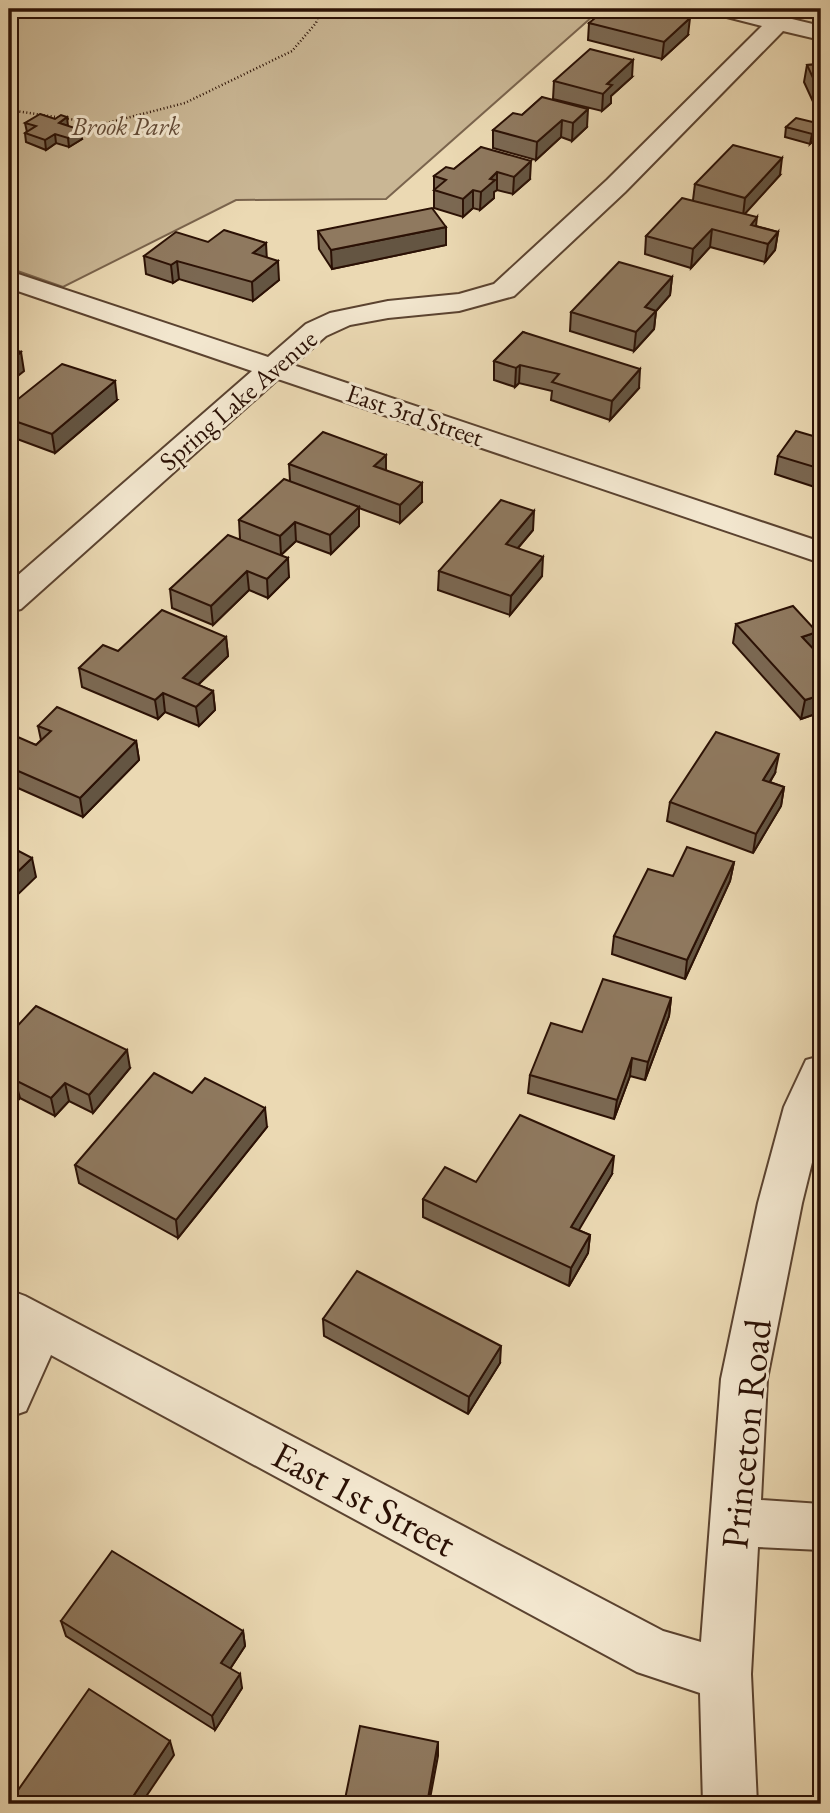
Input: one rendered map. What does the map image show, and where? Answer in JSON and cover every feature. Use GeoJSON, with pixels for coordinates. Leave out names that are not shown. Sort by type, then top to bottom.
{"type":"FeatureCollection","features":[{"type":"Feature","properties":{"kind":"street"},"geometry":{"type":"LineString","coordinates":[[723,9],[821,33]]}},
{"type":"Feature","properties":{"kind":"street","name":"Spring Lake Avenue"},"geometry":{"type":"LineString","coordinates":[[9,601],[316,330],[339,318],[376,309],[488,298],[504,290],[616,186],[779,22]]}},
{"type":"Feature","properties":{"kind":"street","name":"East 3rd Street"},"geometry":{"type":"LineString","coordinates":[[9,279],[821,552]]}},
{"type":"Feature","properties":{"kind":"street","name":"Princeton Road"},"geometry":{"type":"LineString","coordinates":[[730,1804],[724,1674],[744,1379],[780,1203],[805,1107],[821,1072]]}},
{"type":"Feature","properties":{"kind":"street"},"geometry":{"type":"LineString","coordinates":[[9,1395],[25,1319]]}},
{"type":"Feature","properties":{"kind":"street","name":"East 1st Street"},"geometry":{"type":"LineString","coordinates":[[25,1319],[655,1654],[724,1674]]}},
{"type":"Feature","properties":{"kind":"street"},"geometry":{"type":"LineString","coordinates":[[735,1522],[821,1527]]}},
{"type":"Feature","properties":{"kind":"path"},"geometry":{"type":"LineString","coordinates":[[9,110],[103,124],[185,103],[292,51],[316,23],[320,9]]}},
{"type":"Feature","properties":{"kind":"green space","name":"Brook Park"},"geometry":{"type":"Polygon","coordinates":[[[9,9],[601,9],[386,199],[236,200],[63,287],[9,268],[9,9]]]}},
{"type":"Feature","properties":{"kind":"building"},"geometry":{"type":"Polygon","coordinates":[[[606,9],[633,9],[666,17],[670,13],[690,18],[664,42],[589,23],[606,9]]]}},
{"type":"Feature","properties":{"kind":"building"},"geometry":{"type":"Polygon","coordinates":[[[590,49],[633,60],[607,84],[612,85],[603,94],[554,81],[590,49]]]}},
{"type":"Feature","properties":{"kind":"building"},"geometry":{"type":"Polygon","coordinates":[[[821,64],[821,95],[807,65],[821,64]]]}},
{"type":"Feature","properties":{"kind":"building"},"geometry":{"type":"Polygon","coordinates":[[[542,97],[588,109],[573,123],[562,120],[537,142],[493,130],[513,113],[522,115],[542,97]]]}},
{"type":"Feature","properties":{"kind":"building"},"geometry":{"type":"Polygon","coordinates":[[[40,114],[55,119],[61,115],[67,117],[59,123],[81,130],[68,138],[55,134],[45,140],[25,133],[36,126],[25,123],[40,114]]]}},
{"type":"Feature","properties":{"kind":"building"},"geometry":{"type":"Polygon","coordinates":[[[796,118],[821,125],[812,134],[786,127],[796,118]]]}},
{"type":"Feature","properties":{"kind":"building"},"geometry":{"type":"Polygon","coordinates":[[[733,145],[782,158],[745,198],[695,184],[733,145]]]}},
{"type":"Feature","properties":{"kind":"building"},"geometry":{"type":"Polygon","coordinates":[[[481,147],[531,161],[514,177],[497,172],[490,179],[495,180],[481,192],[473,190],[463,199],[434,190],[446,180],[434,176],[446,167],[454,169],[481,147]]]}},
{"type":"Feature","properties":{"kind":"building"},"geometry":{"type":"Polygon","coordinates":[[[682,198],[757,217],[751,225],[778,232],[768,244],[712,229],[693,249],[646,236],[682,198]]]}},
{"type":"Feature","properties":{"kind":"building"},"geometry":{"type":"Polygon","coordinates":[[[432,208],[446,227],[331,250],[318,231],[432,208]]]}},
{"type":"Feature","properties":{"kind":"building"},"geometry":{"type":"Polygon","coordinates":[[[224,230],[266,243],[253,253],[278,261],[252,282],[177,261],[171,265],[144,256],[176,232],[208,242],[224,230]]]}},
{"type":"Feature","properties":{"kind":"building"},"geometry":{"type":"Polygon","coordinates":[[[619,262],[672,277],[645,307],[656,311],[636,332],[571,312],[619,262]]]}},
{"type":"Feature","properties":{"kind":"building"},"geometry":{"type":"Polygon","coordinates":[[[523,332],[640,369],[612,401],[552,382],[559,374],[520,365],[516,368],[494,361],[523,332]]]}},
{"type":"Feature","properties":{"kind":"building"},"geometry":{"type":"Polygon","coordinates":[[[9,348],[21,352],[9,362],[9,348]]]}},
{"type":"Feature","properties":{"kind":"building"},"geometry":{"type":"Polygon","coordinates":[[[62,364],[115,381],[52,434],[9,419],[9,398],[17,400],[62,364]]]}},
{"type":"Feature","properties":{"kind":"building"},"geometry":{"type":"Polygon","coordinates":[[[796,431],[820,438],[821,436],[821,469],[778,456],[796,431]]]}},
{"type":"Feature","properties":{"kind":"building"},"geometry":{"type":"Polygon","coordinates":[[[323,432],[386,455],[374,466],[422,483],[400,505],[289,464],[323,432]]]}},
{"type":"Feature","properties":{"kind":"building"},"geometry":{"type":"Polygon","coordinates":[[[284,479],[359,507],[330,535],[295,522],[280,536],[239,520],[284,479]]]}},
{"type":"Feature","properties":{"kind":"building"},"geometry":{"type":"Polygon","coordinates":[[[501,500],[534,511],[506,544],[543,557],[511,596],[439,571],[501,500]]]}},
{"type":"Feature","properties":{"kind":"building"},"geometry":{"type":"Polygon","coordinates":[[[228,535],[288,558],[267,579],[247,571],[211,606],[170,589],[228,535]]]}},
{"type":"Feature","properties":{"kind":"building"},"geometry":{"type":"Polygon","coordinates":[[[793,606],[817,632],[802,637],[821,657],[821,695],[805,700],[736,624],[793,606]]]}},
{"type":"Feature","properties":{"kind":"building"},"geometry":{"type":"Polygon","coordinates":[[[162,610],[226,637],[183,678],[213,691],[196,707],[163,693],[155,700],[79,668],[103,645],[118,651],[162,610]]]}},
{"type":"Feature","properties":{"kind":"building"},"geometry":{"type":"Polygon","coordinates":[[[57,707],[136,741],[80,798],[9,767],[9,736],[11,734],[36,745],[51,731],[38,726],[57,707]]]}},
{"type":"Feature","properties":{"kind":"building"},"geometry":{"type":"Polygon","coordinates":[[[716,732],[779,754],[763,780],[784,787],[756,834],[670,802],[716,732]]]}},
{"type":"Feature","properties":{"kind":"building"},"geometry":{"type":"Polygon","coordinates":[[[9,846],[32,858],[9,880],[9,846]]]}},
{"type":"Feature","properties":{"kind":"building"},"geometry":{"type":"Polygon","coordinates":[[[687,847],[734,862],[687,960],[614,936],[648,869],[673,876],[687,847]]]}},
{"type":"Feature","properties":{"kind":"building"},"geometry":{"type":"Polygon","coordinates":[[[603,979],[671,998],[648,1062],[632,1058],[617,1100],[530,1075],[551,1023],[582,1032],[603,979]]]}},
{"type":"Feature","properties":{"kind":"building"},"geometry":{"type":"Polygon","coordinates":[[[36,1006],[127,1050],[89,1095],[65,1083],[51,1098],[15,1080],[9,1087],[9,1035],[36,1006]]]}},
{"type":"Feature","properties":{"kind":"building"},"geometry":{"type":"Polygon","coordinates":[[[154,1073],[192,1093],[205,1078],[265,1108],[176,1220],[75,1165],[154,1073]]]}},
{"type":"Feature","properties":{"kind":"building"},"geometry":{"type":"Polygon","coordinates":[[[520,1115],[614,1156],[571,1227],[590,1235],[571,1268],[423,1199],[445,1167],[476,1182],[520,1115]]]}},
{"type":"Feature","properties":{"kind":"building"},"geometry":{"type":"Polygon","coordinates":[[[357,1271],[501,1346],[469,1397],[323,1319],[357,1271]]]}},
{"type":"Feature","properties":{"kind":"building"},"geometry":{"type":"Polygon","coordinates":[[[112,1551],[243,1631],[221,1663],[240,1674],[212,1716],[61,1621],[112,1551]]]}},
{"type":"Feature","properties":{"kind":"building"},"geometry":{"type":"Polygon","coordinates":[[[89,1689],[170,1741],[128,1804],[9,1804],[9,1803],[89,1689]]]}},
{"type":"Feature","properties":{"kind":"building"},"geometry":{"type":"Polygon","coordinates":[[[360,1726],[438,1742],[427,1804],[344,1804],[360,1726]]]}}]}
